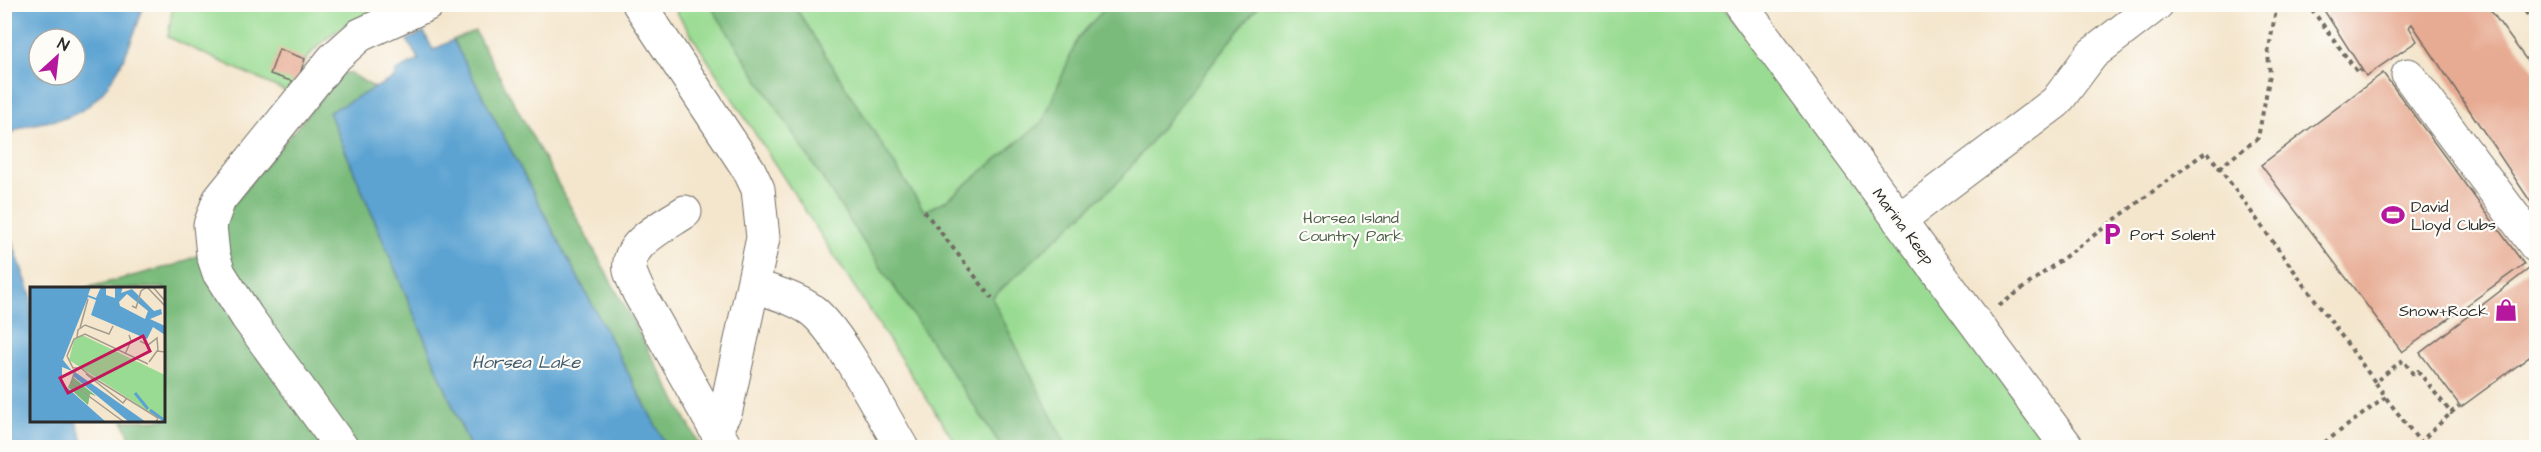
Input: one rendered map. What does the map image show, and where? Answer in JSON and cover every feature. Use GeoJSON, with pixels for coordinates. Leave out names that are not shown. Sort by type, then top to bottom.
{"type":"FeatureCollection","features":[{"type":"Feature","properties":{"kind":"street"},"geometry":{"type":"LineString","coordinates":[[342,447],[247,317],[219,273],[213,255],[210,225],[219,200],[333,59],[360,34],[428,4]]}},
{"type":"Feature","properties":{"kind":"street"},"geometry":{"type":"LineString","coordinates":[[639,4],[749,170],[758,189],[763,238],[726,410],[720,421],[720,436]]}},
{"type":"Feature","properties":{"kind":"street","name":"Marina Keep"},"geometry":{"type":"LineString","coordinates":[[1740,4],[2068,447]]}},
{"type":"Feature","properties":{"kind":"street"},"geometry":{"type":"LineString","coordinates":[[1899,220],[2056,102],[2092,54],[2157,4]]}},
{"type":"Feature","properties":{"kind":"street"},"geometry":{"type":"LineString","coordinates":[[2408,75],[2536,246]]}},
{"type":"Feature","properties":{"kind":"street"},"geometry":{"type":"LineString","coordinates":[[685,212],[636,246],[631,258],[630,270],[639,293],[720,436]]}},
{"type":"Feature","properties":{"kind":"street"},"geometry":{"type":"LineString","coordinates":[[754,286],[784,296],[811,309],[829,328],[902,447]]}},
{"type":"Feature","properties":{"kind":"path"},"geometry":{"type":"LineString","coordinates":[[2219,168],[2258,138],[2270,74],[2268,54],[2277,4]]}},
{"type":"Feature","properties":{"kind":"path"},"geometry":{"type":"LineString","coordinates":[[2295,4],[2310,7],[2358,73],[2361,70]]}},
{"type":"Feature","properties":{"kind":"path"},"geometry":{"type":"LineString","coordinates":[[2520,4],[2536,26]]}},
{"type":"Feature","properties":{"kind":"path"},"geometry":{"type":"LineString","coordinates":[[1976,322],[2207,151],[2420,442],[2459,406]]}},
{"type":"Feature","properties":{"kind":"path"},"geometry":{"type":"LineString","coordinates":[[924,211],[992,298]]}},
{"type":"Feature","properties":{"kind":"path"},"geometry":{"type":"LineString","coordinates":[[2375,382],[2403,360],[2414,374],[2418,371],[2451,413]]}},
{"type":"Feature","properties":{"kind":"path"},"geometry":{"type":"LineString","coordinates":[[2317,447],[2386,398]]}},
{"type":"Feature","properties":{"kind":"green space"},"geometry":{"type":"Polygon","coordinates":[[[173,5],[384,5],[324,40],[308,57],[287,92],[168,37],[173,5]]]}},
{"type":"Feature","properties":{"kind":"green space","name":"Horsea Island Country Park"},"geometry":{"type":"Polygon","coordinates":[[[672,5],[1723,5],[2051,447],[958,447],[672,5]]]}},
{"type":"Feature","properties":{"kind":"green space"},"geometry":{"type":"Polygon","coordinates":[[[710,5],[794,5],[924,211],[947,200],[1043,121],[1078,38],[1108,5],[1259,5],[1122,178],[992,298],[1067,447],[1002,447],[861,238],[710,5]]]}},
{"type":"Feature","properties":{"kind":"green space"},"geometry":{"type":"Polygon","coordinates":[[[475,31],[701,447],[667,447],[453,40],[475,31]]]}},
{"type":"Feature","properties":{"kind":"green space"},"geometry":{"type":"Polygon","coordinates":[[[342,73],[350,73],[375,88],[329,112],[470,447],[134,447],[123,422],[165,422],[165,287],[90,287],[175,265],[213,249],[228,210],[342,73]]]}},
{"type":"Feature","properties":{"kind":"water"},"geometry":{"type":"Polygon","coordinates":[[[5,4],[144,4],[133,37],[118,70],[97,98],[68,117],[25,126],[5,140],[5,4]]]}},
{"type":"Feature","properties":{"kind":"water","name":"Horsea Lake"},"geometry":{"type":"Polygon","coordinates":[[[424,32],[433,50],[453,40],[667,447],[470,447],[329,112],[394,78],[396,71],[419,60],[407,40],[424,32]]]}},
{"type":"Feature","properties":{"kind":"water"},"geometry":{"type":"Polygon","coordinates":[[[4,219],[30,292],[30,422],[76,422],[85,447],[5,447],[4,219]]]}},
{"type":"Feature","properties":{"kind":"building"},"geometry":{"type":"Polygon","coordinates":[[[2320,4],[2486,4],[2536,73],[2536,210],[2412,24],[2409,27],[2417,41],[2366,76],[2320,4]]]}},
{"type":"Feature","properties":{"kind":"building"},"geometry":{"type":"Polygon","coordinates":[[[279,49],[305,59],[297,83],[270,74],[279,49]]]}},
{"type":"Feature","properties":{"kind":"building","name":"David Lloyd Clubs"},"geometry":{"type":"Polygon","coordinates":[[[2383,73],[2524,264],[2402,352],[2261,165],[2383,73]]]}},
{"type":"Feature","properties":{"kind":"building","name":"Snow+Rock"},"geometry":{"type":"Polygon","coordinates":[[[2534,265],[2536,268],[2536,352],[2461,407],[2420,353],[2534,265]]]}},
{"type":"Feature","properties":{"kind":"place","name":"David Lloyd Clubs"},"geometry":{"type":"Point","coordinates":[2393,215]}},
{"type":"Feature","properties":{"kind":"place","name":"Port Solent"},"geometry":{"type":"Point","coordinates":[2112,234]}},
{"type":"Feature","properties":{"kind":"place","name":"Snow+Rock"},"geometry":{"type":"Point","coordinates":[2506,310]}}]}
